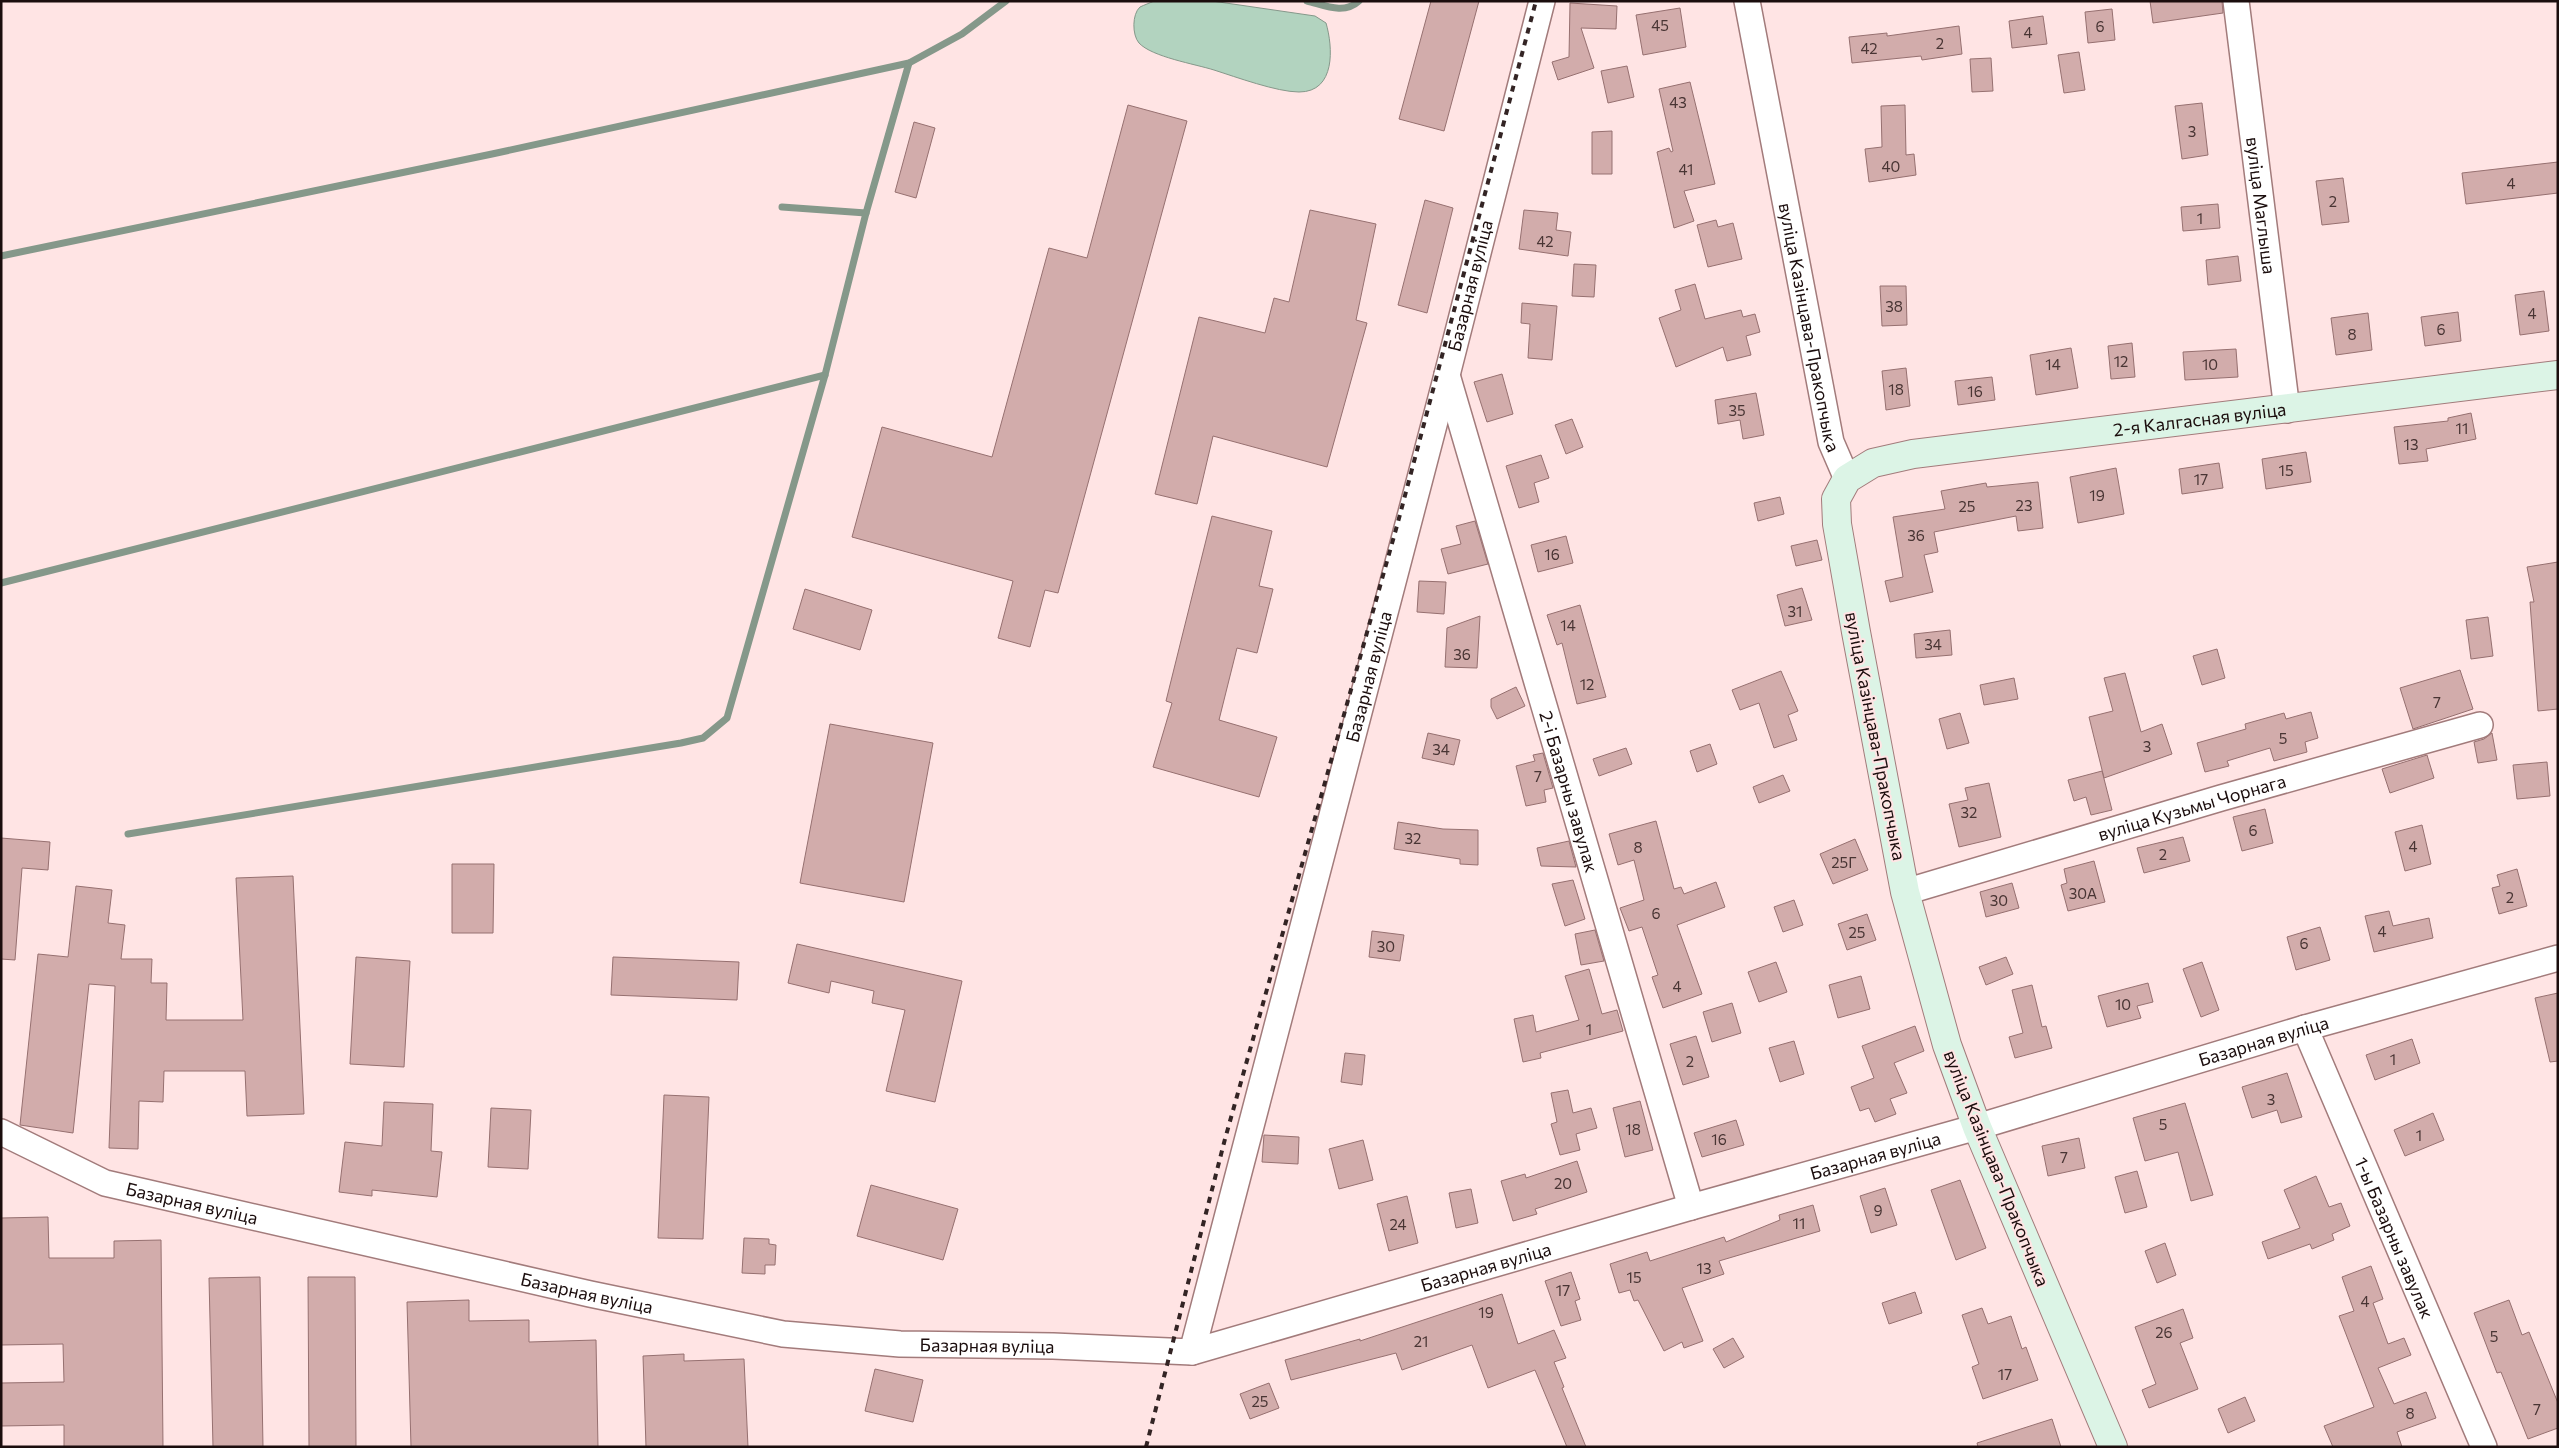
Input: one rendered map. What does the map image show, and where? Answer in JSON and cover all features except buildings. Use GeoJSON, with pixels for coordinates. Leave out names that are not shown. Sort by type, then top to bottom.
{"type":"FeatureCollection","features":[{"type":"Feature","properties":{"kind":"street","name":"Базарная вуліца"},"geometry":{"type":"LineString","coordinates":[[1192,1352],[1447,375],[1542,1]]}},
{"type":"Feature","properties":{"kind":"street","name":"вуліца Казінцава-Пракопчыка"},"geometry":{"type":"LineString","coordinates":[[1747,1],[1831,442],[1846,479],[1836,499],[1838,524],[1905,892],[1947,1045],[1977,1127],[2113,1447]]}},
{"type":"Feature","properties":{"kind":"street","name":"вуліца Маглыша"},"geometry":{"type":"LineString","coordinates":[[2236,1],[2286,410]]}},
{"type":"Feature","properties":{"kind":"street","name":"2-і Базарны завулак"},"geometry":{"type":"LineString","coordinates":[[1447,375],[1691,1207]]}},
{"type":"Feature","properties":{"kind":"street","name":"2-я Калгасная вуліца"},"geometry":{"type":"LineString","coordinates":[[1846,479],[1873,463],[1913,454],[2286,410],[2558,375]]}},
{"type":"Feature","properties":{"kind":"street","name":"вуліца Кузьмы Чорнага"},"geometry":{"type":"LineString","coordinates":[[1905,892],[2220,798],[2480,725]]}},
{"type":"Feature","properties":{"kind":"street","name":"Базарная вуліца"},"geometry":{"type":"LineString","coordinates":[[1,1132],[105,1183],[543,1284],[782,1334],[900,1344],[1053,1346],[1192,1352],[1691,1207],[1977,1127],[2305,1028],[2558,958]]}},
{"type":"Feature","properties":{"kind":"street","name":"1-ы Базарны завулак"},"geometry":{"type":"LineString","coordinates":[[2305,1028],[2484,1447]]}},
{"type":"Feature","properties":{"kind":"shaded area"},"geometry":{"type":"Polygon","coordinates":[[[1154,1],[1212,1],[1315,16],[1326,23],[1328,33],[1330,55],[1326,76],[1320,85],[1311,90],[1299,92],[1280,90],[1174,60],[1154,52],[1139,43],[1135,35],[1134,19],[1140,7],[1154,1]]]}},
{"type":"Feature","properties":{"kind":"waterway"},"geometry":{"type":"LineString","coordinates":[[1,256],[492,154],[909,63],[962,34],[1006,1]]}},
{"type":"Feature","properties":{"kind":"waterway"},"geometry":{"type":"LineString","coordinates":[[1307,1],[1334,8],[1347,7],[1359,1]]}},
{"type":"Feature","properties":{"kind":"waterway"},"geometry":{"type":"LineString","coordinates":[[128,834],[681,743],[703,738],[727,718],[825,375],[866,213],[909,63]]}},
{"type":"Feature","properties":{"kind":"waterway"},"geometry":{"type":"LineString","coordinates":[[782,207],[866,213]]}},
{"type":"Feature","properties":{"kind":"waterway"},"geometry":{"type":"LineString","coordinates":[[1,583],[825,375]]}},
{"type":"Feature","properties":{"kind":"railway"},"geometry":{"type":"LineString","coordinates":[[1146,1447],[1225,1139],[1398,522],[1536,1]]}}]}
